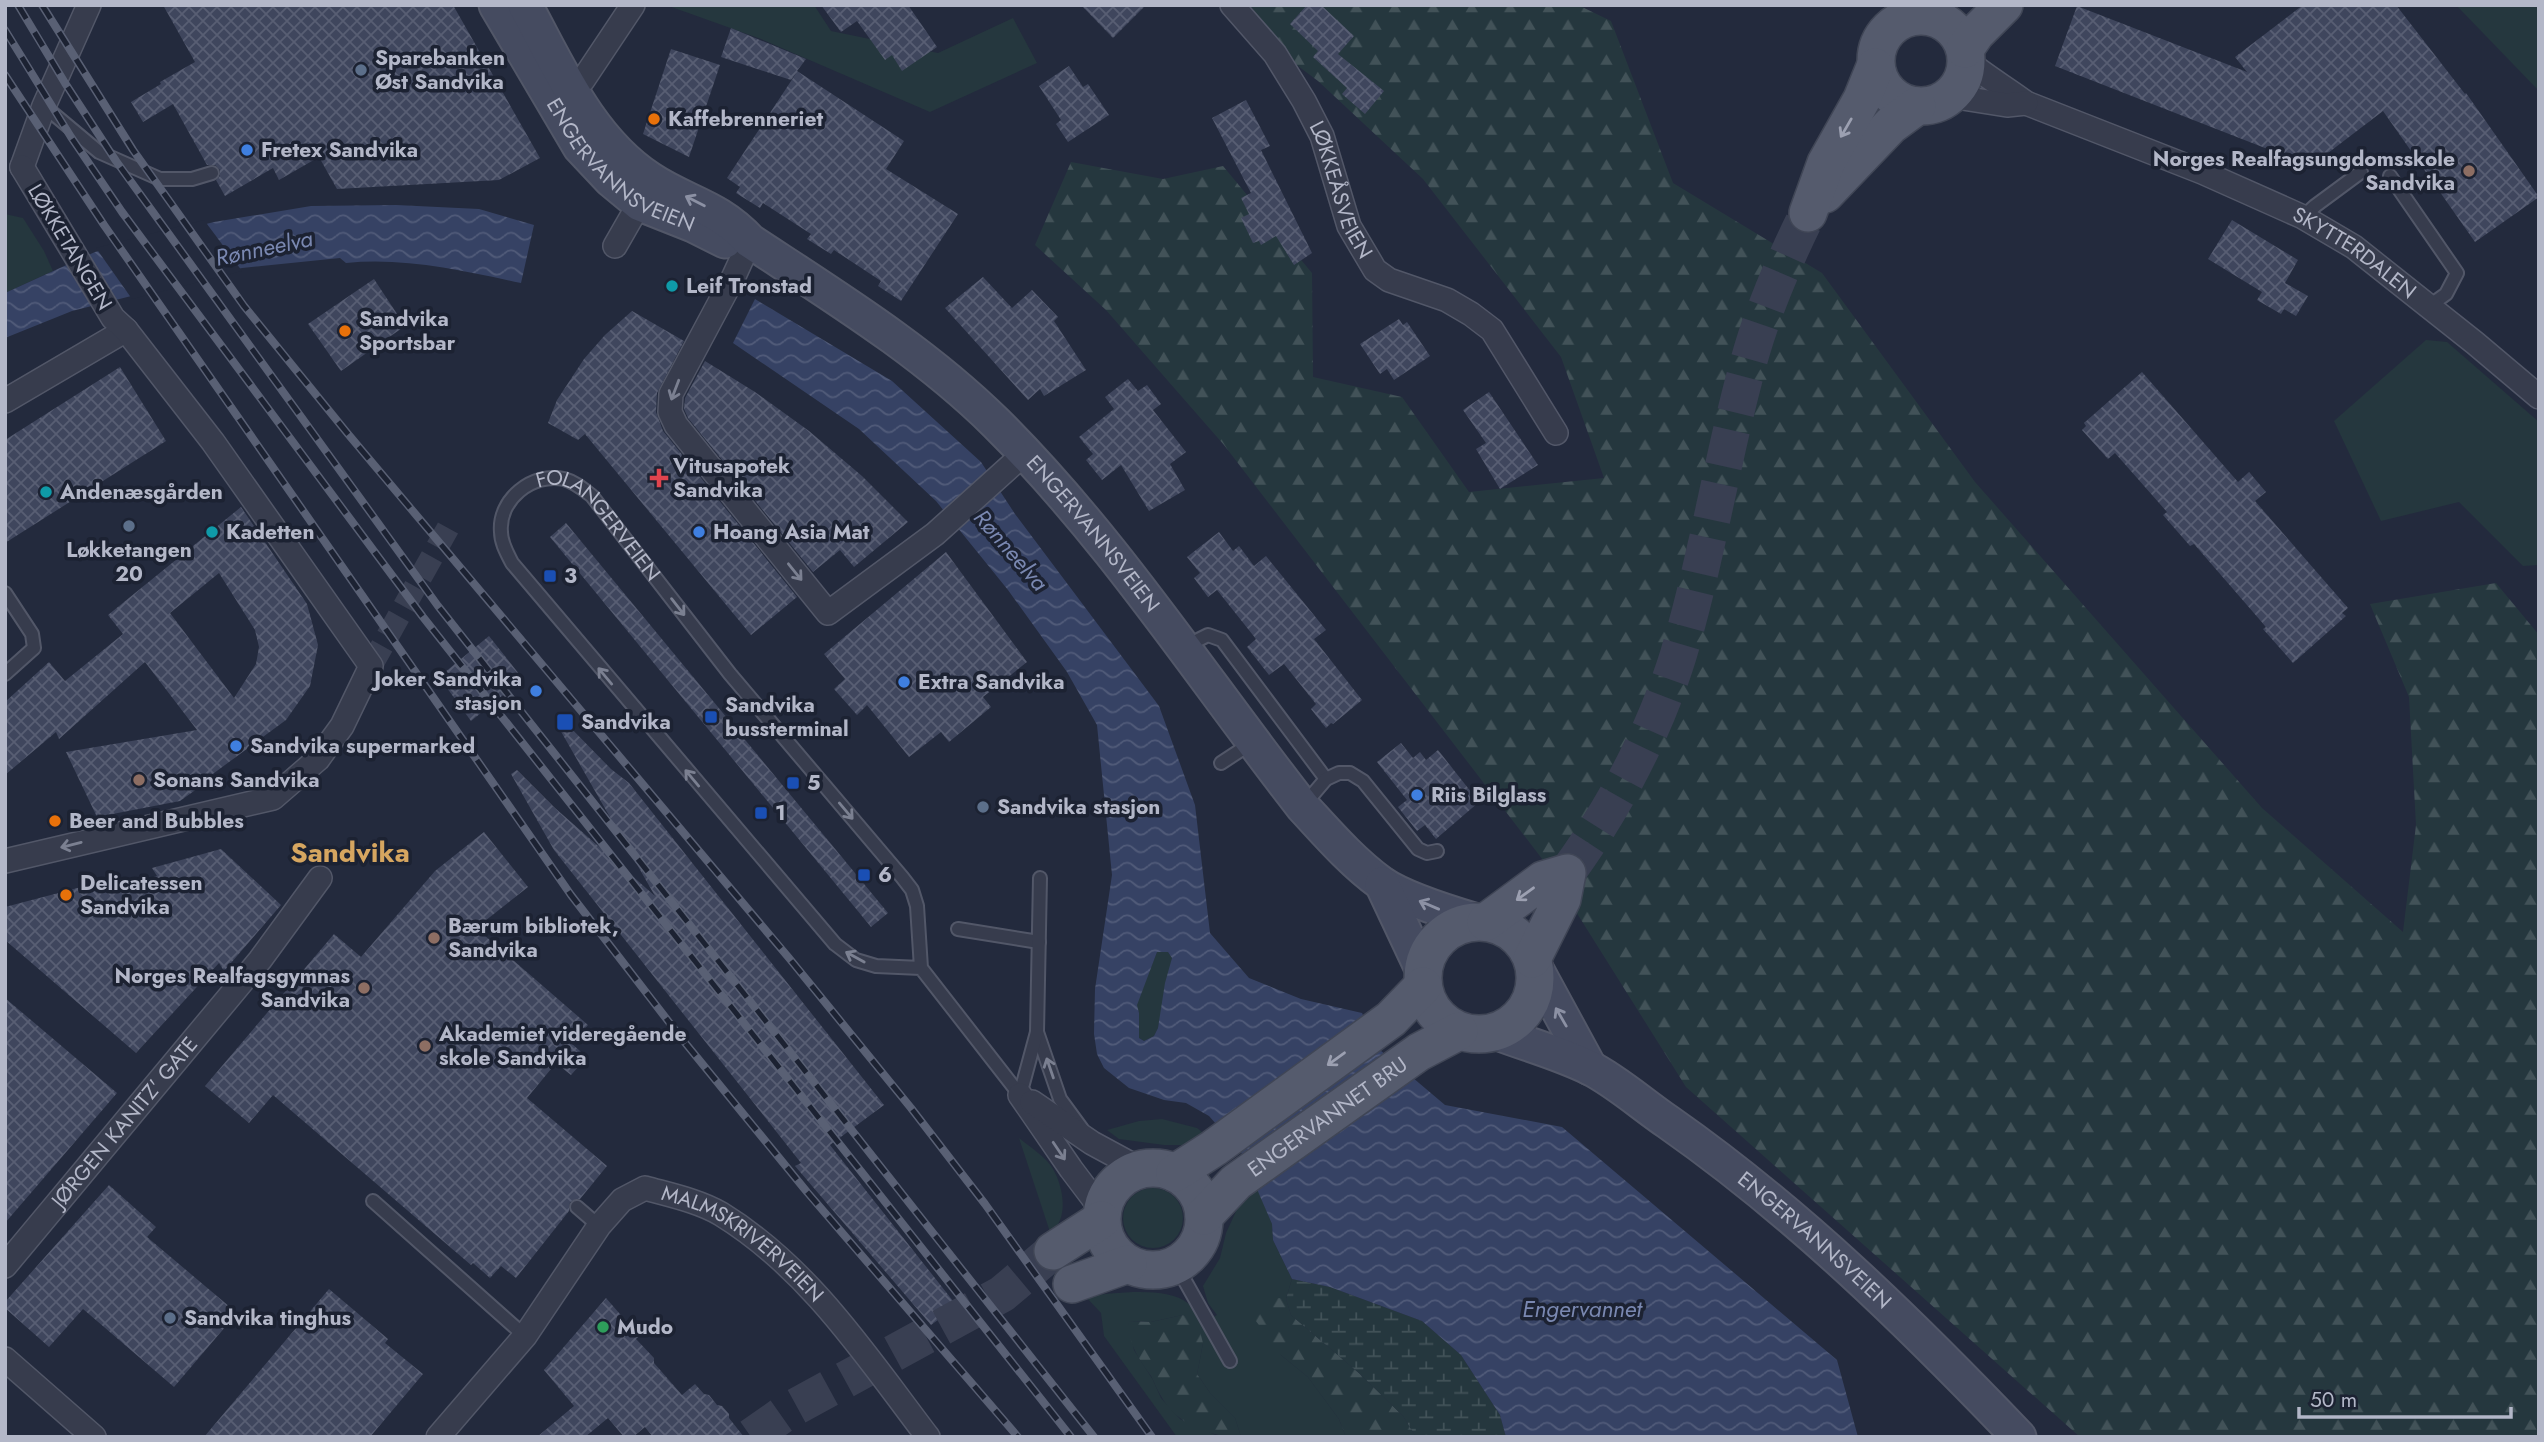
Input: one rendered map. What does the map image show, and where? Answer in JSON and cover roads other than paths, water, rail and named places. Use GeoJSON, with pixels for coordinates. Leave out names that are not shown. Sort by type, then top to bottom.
{"type":"FeatureCollection","features":[{"type":"Feature","properties":{"kind":"main road"},"geometry":{"type":"LineString","coordinates":[[496,5],[533,45]]}},
{"type":"Feature","properties":{"kind":"main road"},"geometry":{"type":"LineString","coordinates":[[525,5],[533,45]]}},
{"type":"Feature","properties":{"kind":"main road"},"geometry":{"type":"LineString","coordinates":[[1966,55],[1954,29],[1941,20],[1938,10],[1908,17],[1888,30],[1878,43],[1875,67],[1862,99],[1826,163],[1808,213],[1845,170],[1891,125],[1933,101],[1963,79],[1966,55],[1976,33],[2004,5]]}},
{"type":"Feature","properties":{"kind":"main road","name":"ENGERVANNSVEIEN"},"geometry":{"type":"LineString","coordinates":[[533,45],[571,89],[598,130],[629,163],[646,192]]}},
{"type":"Feature","properties":{"kind":"main road","name":"ENGERVANNSVEIEN"},"geometry":{"type":"LineString","coordinates":[[533,45],[580,147],[611,180],[646,192],[693,225],[726,242],[750,241],[902,342],[960,389],[1025,453],[1074,509],[1252,742],[1303,807],[1329,835],[1382,884],[1436,909],[1482,922]]}},
{"type":"Feature","properties":{"kind":"main road"},"geometry":{"type":"LineString","coordinates":[[1875,67],[1880,83],[1889,94],[1904,104],[1933,101]]}},
{"type":"Feature","properties":{"kind":"main road"},"geometry":{"type":"LineString","coordinates":[[1482,922],[1543,880],[1567,873],[1562,899],[1533,962]]}},
{"type":"Feature","properties":{"kind":"main road","name":"ENGERVANNSVEIEN"},"geometry":{"type":"LineString","coordinates":[[1382,884],[1423,978]]}},
{"type":"Feature","properties":{"kind":"main road"},"geometry":{"type":"LineString","coordinates":[[1482,922],[1501,926],[1525,945],[1533,962],[1535,982],[1531,998],[1523,1013],[1511,1025],[1496,1032],[1477,1035],[1460,1031],[1435,1014],[1427,1001],[1423,978],[1429,952],[1441,936],[1458,926],[1482,922]]}},
{"type":"Feature","properties":{"kind":"main road","name":"ENGERVANNSVEIEN"},"geometry":{"type":"LineString","coordinates":[[1533,962],[1590,1068]]}},
{"type":"Feature","properties":{"kind":"main road","name":"ENGERVANNET BRU"},"geometry":{"type":"LineString","coordinates":[[1158,1171],[1214,1148],[1391,1019],[1423,978]]}},
{"type":"Feature","properties":{"kind":"main road","name":"ENGERVANNET BRU"},"geometry":{"type":"LineString","coordinates":[[1204,1216],[1236,1182],[1419,1052],[1460,1031]]}},
{"type":"Feature","properties":{"kind":"main road","name":"ENGERVANNSVEIEN"},"geometry":{"type":"LineString","coordinates":[[1496,1032],[1590,1068],[1697,1142],[1776,1203],[1935,1349],[2019,1437]]}},
{"type":"Feature","properties":{"kind":"main road"},"geometry":{"type":"LineString","coordinates":[[1158,1171],[1188,1182],[1200,1200],[1204,1216],[1199,1241],[1189,1255],[1176,1265],[1154,1270],[1128,1264],[1116,1255],[1108,1244],[1102,1215],[1109,1192],[1118,1181],[1158,1171]]}},
{"type":"Feature","properties":{"kind":"main road"},"geometry":{"type":"LineString","coordinates":[[1053,1251],[1102,1215]]}},
{"type":"Feature","properties":{"kind":"main road"},"geometry":{"type":"LineString","coordinates":[[1072,1284],[1128,1264]]}},
{"type":"Feature","properties":{"kind":"street","name":"LØKKETANGEN"},"geometry":{"type":"LineString","coordinates":[[5,861],[273,798],[318,758],[342,726],[371,666],[213,442],[119,324],[66,239],[14,165],[44,106],[89,5]]}},
{"type":"Feature","properties":{"kind":"street"},"geometry":{"type":"LineString","coordinates":[[571,89],[583,80],[633,5]]}},
{"type":"Feature","properties":{"kind":"street","name":"LØKKEÅSVEIEN"},"geometry":{"type":"LineString","coordinates":[[1232,5],[1275,54],[1304,101],[1322,136],[1349,226],[1375,270],[1390,280],[1447,300],[1492,330],[1556,433]]}},
{"type":"Feature","properties":{"kind":"street","name":"SKYTTERDALEN"},"geometry":{"type":"LineString","coordinates":[[1966,55],[1991,81],[2011,91],[2026,103],[2202,172],[2303,217],[2354,247],[2539,397]]}},
{"type":"Feature","properties":{"kind":"street","name":"SKYTTERDALEN"},"geometry":{"type":"LineString","coordinates":[[1933,101],[2026,103]]}},
{"type":"Feature","properties":{"kind":"street"},"geometry":{"type":"LineString","coordinates":[[615,246],[646,192]]}},
{"type":"Feature","properties":{"kind":"street"},"geometry":{"type":"LineString","coordinates":[[750,241],[671,394],[670,412],[676,425],[828,613],[947,523],[1025,453]]}},
{"type":"Feature","properties":{"kind":"street","name":"LØKKETANGEN"},"geometry":{"type":"LineString","coordinates":[[5,401],[119,324]]}},
{"type":"Feature","properties":{"kind":"street","name":"JØRGEN KANITZ' GATE"},"geometry":{"type":"LineString","coordinates":[[5,1266],[260,960],[320,878]]}},
{"type":"Feature","properties":{"kind":"street"},"geometry":{"type":"LineString","coordinates":[[1020,1094],[1092,1143],[1158,1171]]}},
{"type":"Feature","properties":{"kind":"street"},"geometry":{"type":"LineString","coordinates":[[1020,1094],[1102,1215]]}},
{"type":"Feature","properties":{"kind":"street","name":"MALMSKRIVERVEIEN"},"geometry":{"type":"LineString","coordinates":[[438,1437],[525,1336],[599,1226],[622,1200],[645,1188],[719,1213],[771,1249],[837,1316],[928,1437]]}},
{"type":"Feature","properties":{"kind":"street"},"geometry":{"type":"LineString","coordinates":[[5,1359],[94,1437]]}},
{"type":"Feature","properties":{"kind":"lane"},"geometry":{"type":"LineString","coordinates":[[44,106],[99,152],[160,179],[192,179],[212,173]]}},
{"type":"Feature","properties":{"kind":"lane"},"geometry":{"type":"LineString","coordinates":[[2303,217],[2361,172]]}},
{"type":"Feature","properties":{"kind":"lane"},"geometry":{"type":"LineString","coordinates":[[2390,176],[2457,273],[2446,294],[2428,307]]}},
{"type":"Feature","properties":{"kind":"lane","name":"FOLANGERVEIEN"},"geometry":{"type":"LineString","coordinates":[[562,479],[578,485],[592,496],[730,674],[912,890],[917,906],[921,968],[866,963],[856,960],[835,944],[615,687],[512,563],[504,548],[500,531],[502,514],[510,499],[521,489],[533,482],[562,479]]}},
{"type":"Feature","properties":{"kind":"lane"},"geometry":{"type":"LineString","coordinates":[[5,593],[32,634],[34,648],[5,674]]}},
{"type":"Feature","properties":{"kind":"lane"},"geometry":{"type":"LineString","coordinates":[[1182,648],[1208,635],[1222,640],[1326,779]]}},
{"type":"Feature","properties":{"kind":"lane"},"geometry":{"type":"LineString","coordinates":[[1221,763],[1252,742]]}},
{"type":"Feature","properties":{"kind":"lane"},"geometry":{"type":"LineString","coordinates":[[1303,807],[1326,779],[1339,773],[1350,773],[1363,781],[1418,849],[1427,853],[1437,851]]}},
{"type":"Feature","properties":{"kind":"lane"},"geometry":{"type":"LineString","coordinates":[[1020,1094],[1037,1032],[1040,878]]}},
{"type":"Feature","properties":{"kind":"lane"},"geometry":{"type":"LineString","coordinates":[[958,929],[1039,942]]}},
{"type":"Feature","properties":{"kind":"lane"},"geometry":{"type":"LineString","coordinates":[[921,968],[1020,1094]]}},
{"type":"Feature","properties":{"kind":"lane"},"geometry":{"type":"LineString","coordinates":[[1037,1032],[1060,1099],[1092,1143]]}},
{"type":"Feature","properties":{"kind":"lane"},"geometry":{"type":"LineString","coordinates":[[373,1201],[525,1336]]}},
{"type":"Feature","properties":{"kind":"lane"},"geometry":{"type":"LineString","coordinates":[[576,1207],[599,1226]]}},
{"type":"Feature","properties":{"kind":"lane"},"geometry":{"type":"LineString","coordinates":[[1176,1265],[1230,1361]]}},
{"type":"Feature","properties":{"kind":"water","name":"Rønneelva"},"geometry":{"type":"Polygon","coordinates":[[[396,205],[479,209],[534,225],[521,283],[434,266],[390,262],[346,263],[340,258],[242,268],[72,311],[5,338],[5,293],[95,252],[214,222],[311,206],[396,205]]]}},
{"type":"Feature","properties":{"kind":"water","name":"Engervannet"},"geometry":{"type":"Polygon","coordinates":[[[755,299],[892,381],[981,462],[1015,514],[1159,706],[1195,805],[1210,933],[1249,978],[1301,999],[1362,1013],[1380,1050],[1445,1105],[1562,1127],[1837,1360],[1858,1437],[1506,1437],[1500,1415],[1461,1355],[1422,1321],[1330,1287],[1292,1279],[1273,1240],[1272,1224],[1241,1152],[1209,1116],[1186,1103],[1164,1100],[1129,1088],[1104,1068],[1097,1054],[1094,1034],[1095,989],[1112,875],[1097,725],[1067,672],[1008,590],[936,501],[859,429],[733,343],[755,299]],[[1157,952],[1137,1005],[1139,1038],[1144,1041],[1154,1036],[1158,1028],[1172,958],[1168,952],[1157,952]]]}},
{"type":"Feature","properties":{"kind":"tunnel"},"geometry":{"type":"LineString","coordinates":[[1567,873],[1632,769],[1668,685],[1689,618],[1752,350],[1777,280],[1808,213]]}},
{"type":"Feature","properties":{"kind":"tunnel"},"geometry":{"type":"LineString","coordinates":[[371,666],[448,528]]}},
{"type":"Feature","properties":{"kind":"tunnel"},"geometry":{"type":"LineString","coordinates":[[751,1437],[788,1411],[1002,1294],[1053,1251]]}},
{"type":"Feature","properties":{"kind":"railway"},"geometry":{"type":"LineString","coordinates":[[18,5],[116,161],[438,606],[1094,1437]]}},
{"type":"Feature","properties":{"kind":"railway"},"geometry":{"type":"LineString","coordinates":[[42,5],[133,150],[244,306],[348,434],[789,958],[911,1108],[985,1204],[1152,1437]]}},
{"type":"Feature","properties":{"kind":"railway"},"geometry":{"type":"LineString","coordinates":[[5,30],[71,137],[122,212],[423,617],[1071,1437]]}},
{"type":"Feature","properties":{"kind":"railway"},"geometry":{"type":"LineString","coordinates":[[5,75],[104,225],[571,895],[682,1039],[807,1192],[1018,1437]]}},
{"type":"Feature","properties":{"kind":"place","name":"Sparebanken Øst Sandvika"},"geometry":{"type":"Point","coordinates":[361,70]}},
{"type":"Feature","properties":{"kind":"place","name":"Kaffebrenneriet"},"geometry":{"type":"Point","coordinates":[654,119]}},
{"type":"Feature","properties":{"kind":"place","name":"Fretex Sandvika"},"geometry":{"type":"Point","coordinates":[247,150]}},
{"type":"Feature","properties":{"kind":"place","name":"Norges Realfagsungdomsskole Sandvika"},"geometry":{"type":"Point","coordinates":[2469,171]}},
{"type":"Feature","properties":{"kind":"place","name":"Leif Tronstad"},"geometry":{"type":"Point","coordinates":[672,286]}},
{"type":"Feature","properties":{"kind":"place","name":"Sandvika Sportsbar"},"geometry":{"type":"Point","coordinates":[345,331]}},
{"type":"Feature","properties":{"kind":"place","name":"Vitusapotek Sandvika"},"geometry":{"type":"Point","coordinates":[659,478]}},
{"type":"Feature","properties":{"kind":"place","name":"Andenæsgården"},"geometry":{"type":"Point","coordinates":[46,492]}},
{"type":"Feature","properties":{"kind":"place","name":"Løkketangen 20"},"geometry":{"type":"Point","coordinates":[129,526]}},
{"type":"Feature","properties":{"kind":"place","name":"Kadetten"},"geometry":{"type":"Point","coordinates":[212,532]}},
{"type":"Feature","properties":{"kind":"place","name":"Hoang Asia Mat"},"geometry":{"type":"Point","coordinates":[699,532]}},
{"type":"Feature","properties":{"kind":"place","name":"3"},"geometry":{"type":"Point","coordinates":[550,576]}},
{"type":"Feature","properties":{"kind":"place","name":"Extra Sandvika"},"geometry":{"type":"Point","coordinates":[904,682]}},
{"type":"Feature","properties":{"kind":"place","name":"Joker Sandvika stasjon"},"geometry":{"type":"Point","coordinates":[536,691]}},
{"type":"Feature","properties":{"kind":"place","name":"Sandvika bussterminal"},"geometry":{"type":"Point","coordinates":[711,717]}},
{"type":"Feature","properties":{"kind":"place","name":"Sandvika"},"geometry":{"type":"Point","coordinates":[565,722]}},
{"type":"Feature","properties":{"kind":"place","name":"Sandvika supermarked"},"geometry":{"type":"Point","coordinates":[236,746]}},
{"type":"Feature","properties":{"kind":"place","name":"Sonans Sandvika"},"geometry":{"type":"Point","coordinates":[139,780]}},
{"type":"Feature","properties":{"kind":"place","name":"5"},"geometry":{"type":"Point","coordinates":[793,783]}},
{"type":"Feature","properties":{"kind":"place","name":"Riis Bilglass"},"geometry":{"type":"Point","coordinates":[1417,795]}},
{"type":"Feature","properties":{"kind":"place","name":"Sandvika stasjon"},"geometry":{"type":"Point","coordinates":[983,807]}},
{"type":"Feature","properties":{"kind":"place","name":"1"},"geometry":{"type":"Point","coordinates":[761,813]}},
{"type":"Feature","properties":{"kind":"place","name":"Beer and Bubbles"},"geometry":{"type":"Point","coordinates":[55,821]}},
{"type":"Feature","properties":{"kind":"place","name":"6"},"geometry":{"type":"Point","coordinates":[864,875]}},
{"type":"Feature","properties":{"kind":"place","name":"Delicatessen Sandvika"},"geometry":{"type":"Point","coordinates":[66,895]}},
{"type":"Feature","properties":{"kind":"place","name":"Bærum bibliotek, Sandvika"},"geometry":{"type":"Point","coordinates":[434,938]}},
{"type":"Feature","properties":{"kind":"place","name":"Norges Realfagsgymnas Sandvika"},"geometry":{"type":"Point","coordinates":[364,988]}},
{"type":"Feature","properties":{"kind":"place","name":"Akademiet videregående skole Sandvika"},"geometry":{"type":"Point","coordinates":[425,1046]}},
{"type":"Feature","properties":{"kind":"place","name":"Sandvika tinghus"},"geometry":{"type":"Point","coordinates":[170,1318]}},
{"type":"Feature","properties":{"kind":"place","name":"Mudo"},"geometry":{"type":"Point","coordinates":[603,1327]}},
{"type":"Feature","properties":{"kind":"district","name":"Sandvika"},"geometry":{"type":"Point","coordinates":[350,852]}}]}
